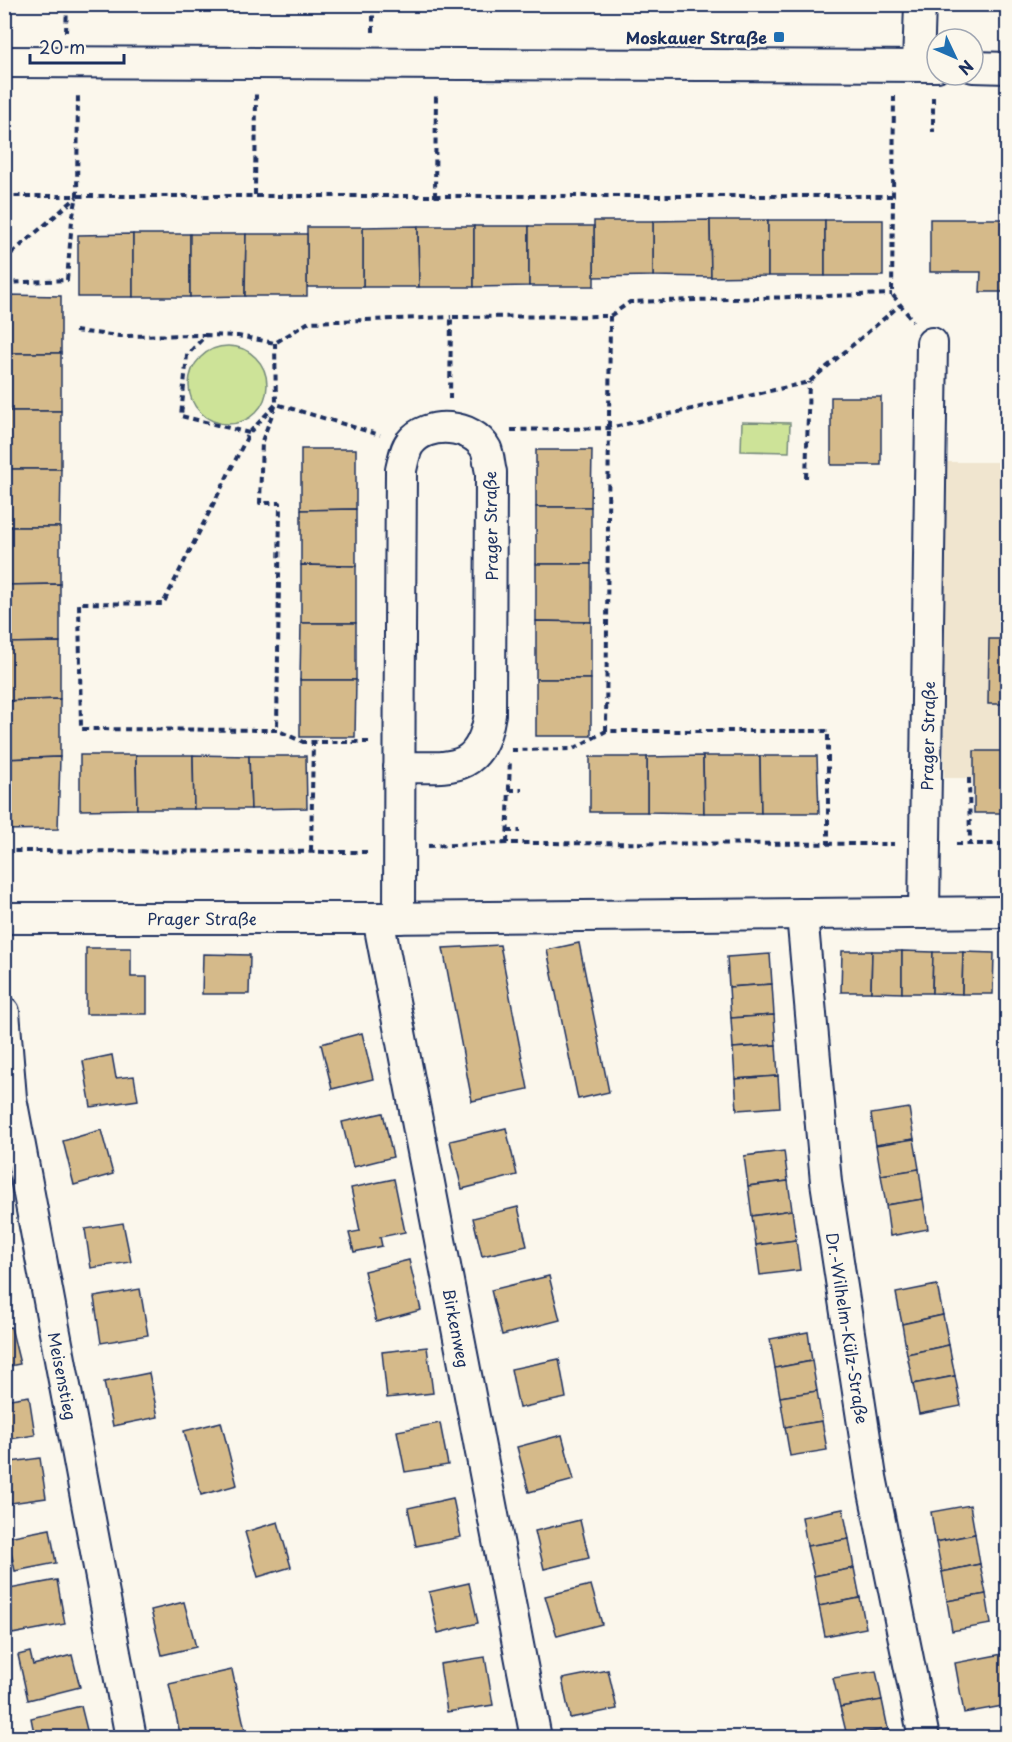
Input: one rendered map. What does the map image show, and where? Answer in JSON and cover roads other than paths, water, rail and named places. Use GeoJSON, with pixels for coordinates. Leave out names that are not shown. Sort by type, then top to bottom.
{"type":"FeatureCollection","features":[{"type":"Feature","properties":{"kind":"street"},"geometry":{"type":"LineString","coordinates":[[4,62],[916,66],[920,4]]}},
{"type":"Feature","properties":{"kind":"street"},"geometry":{"type":"LineString","coordinates":[[985,67],[1008,68]]}},
{"type":"Feature","properties":{"kind":"street","name":"Prager Straße"},"geometry":{"type":"LineString","coordinates":[[924,913],[932,343]]}},
{"type":"Feature","properties":{"kind":"street","name":"Prager Straße"},"geometry":{"type":"LineString","coordinates":[[388,918],[399,851],[399,766],[401,470],[409,444],[427,430],[448,428],[472,433],[486,450],[491,472],[490,714],[487,735],[479,752],[462,764],[399,766]]}},
{"type":"Feature","properties":{"kind":"street","name":"Prager Straße"},"geometry":{"type":"LineString","coordinates":[[4,918],[388,918],[1008,912]]}},
{"type":"Feature","properties":{"kind":"street","name":"Dr.-Wilhelm-Külz-Straße"},"geometry":{"type":"LineString","coordinates":[[802,914],[826,1182],[871,1478],[924,1737]]}},
{"type":"Feature","properties":{"kind":"street","name":"Birkenweg"},"geometry":{"type":"LineString","coordinates":[[388,918],[536,1737]]}},
{"type":"Feature","properties":{"kind":"street","name":"Meisenstieg"},"geometry":{"type":"LineString","coordinates":[[4,1012],[11,1098],[131,1737]]}},
{"type":"Feature","properties":{"kind":"place","name":"Moskauer Straße"},"geometry":{"type":"Point","coordinates":[779,37]}}]}
